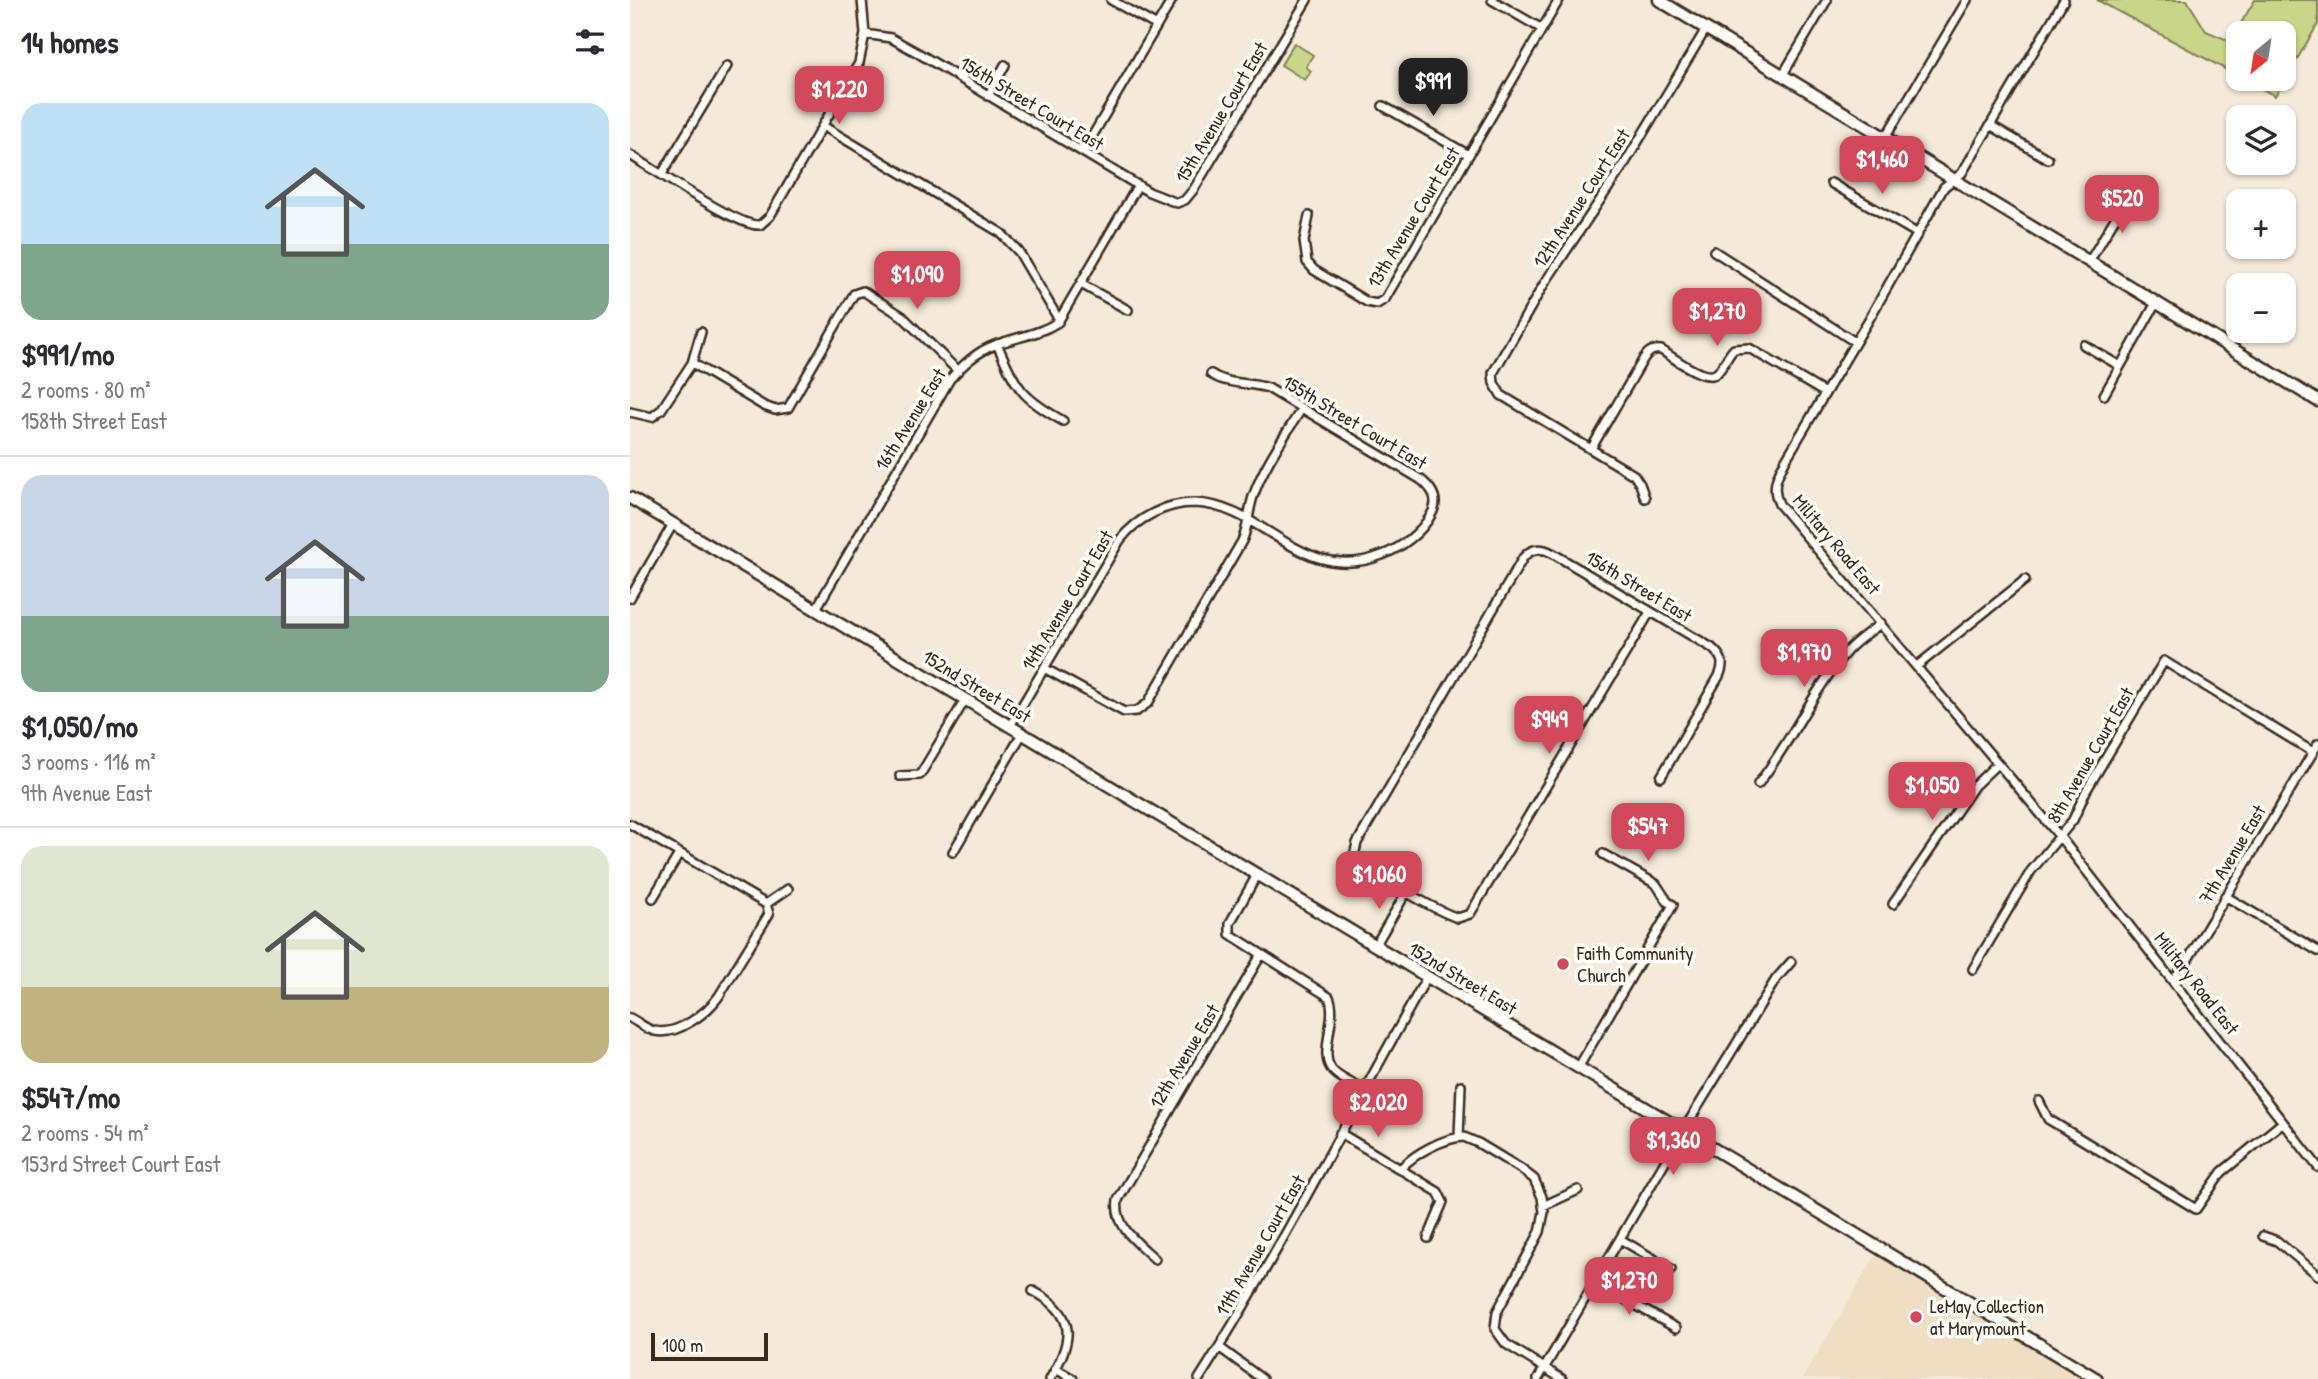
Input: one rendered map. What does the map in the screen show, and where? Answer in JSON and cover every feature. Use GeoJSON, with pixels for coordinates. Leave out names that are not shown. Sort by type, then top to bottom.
{"type":"FeatureCollection","features":[{"type":"Feature","properties":{"kind":"main road"},"geometry":{"type":"LineString","coordinates":[[1660,0],[2318,401]]}},
{"type":"Feature","properties":{"kind":"main road","name":"152nd Street East"},"geometry":{"type":"LineString","coordinates":[[630,498],[2098,1379]]}},
{"type":"Feature","properties":{"kind":"street"},"geometry":{"type":"LineString","coordinates":[[630,155],[727,213],[757,226],[770,216],[859,63],[865,34],[862,0]]}},
{"type":"Feature","properties":{"kind":"street"},"geometry":{"type":"LineString","coordinates":[[1111,0],[1157,26]]}},
{"type":"Feature","properties":{"kind":"street"},"geometry":{"type":"LineString","coordinates":[[1083,152],[1172,0]]}},
{"type":"Feature","properties":{"kind":"street","name":"15th Avenue Court East"},"geometry":{"type":"LineString","coordinates":[[1181,203],[1194,189],[1307,0]]}},
{"type":"Feature","properties":{"kind":"street"},"geometry":{"type":"LineString","coordinates":[[1492,0],[1542,29]]}},
{"type":"Feature","properties":{"kind":"street","name":"13th Avenue Court East"},"geometry":{"type":"LineString","coordinates":[[1309,216],[1304,250],[1310,267],[1360,298],[1377,304],[1389,294],[1559,0]]}},
{"type":"Feature","properties":{"kind":"street"},"geometry":{"type":"LineString","coordinates":[[1783,76],[1827,0]]}},
{"type":"Feature","properties":{"kind":"street"},"geometry":{"type":"LineString","coordinates":[[1885,138],[1967,0]]}},
{"type":"Feature","properties":{"kind":"street","name":"Military Road East"},"geometry":{"type":"LineString","coordinates":[[2064,0],[1962,173],[1959,177],[1952,178],[1944,187],[1778,474],[1775,495],[1779,504],[2060,837],[2317,1162]]}},
{"type":"Feature","properties":{"kind":"street","name":"12th Avenue Court East"},"geometry":{"type":"LineString","coordinates":[[1591,449],[1501,395],[1495,387],[1493,373],[1544,284],[1635,147],[1706,29]]}},
{"type":"Feature","properties":{"kind":"street","name":"156th Street Court East"},"geometry":{"type":"LineString","coordinates":[[865,34],[891,38],[1162,199],[1181,203]]}},
{"type":"Feature","properties":{"kind":"street"},"geometry":{"type":"LineString","coordinates":[[988,96],[1005,65]]}},
{"type":"Feature","properties":{"kind":"street"},"geometry":{"type":"LineString","coordinates":[[662,174],[727,66]]}},
{"type":"Feature","properties":{"kind":"street"},"geometry":{"type":"LineString","coordinates":[[1383,106],[1469,155]]}},
{"type":"Feature","properties":{"kind":"street"},"geometry":{"type":"LineString","coordinates":[[1990,125],[2048,159]]}},
{"type":"Feature","properties":{"kind":"street"},"geometry":{"type":"LineString","coordinates":[[823,126],[1001,233],[1019,252],[1059,320],[1138,185]]}},
{"type":"Feature","properties":{"kind":"street"},"geometry":{"type":"LineString","coordinates":[[1832,183],[1917,234]]}},
{"type":"Feature","properties":{"kind":"street"},"geometry":{"type":"LineString","coordinates":[[2089,262],[2117,215],[2115,204]]}},
{"type":"Feature","properties":{"kind":"street"},"geometry":{"type":"LineString","coordinates":[[1714,251],[1855,342]]}},
{"type":"Feature","properties":{"kind":"street"},"geometry":{"type":"LineString","coordinates":[[1081,284],[1128,310]]}},
{"type":"Feature","properties":{"kind":"street"},"geometry":{"type":"LineString","coordinates":[[692,363],[764,406],[775,410],[788,408],[854,294],[858,292],[867,293],[902,316],[957,371]]}},
{"type":"Feature","properties":{"kind":"street"},"geometry":{"type":"LineString","coordinates":[[2104,395],[2156,303]]}},
{"type":"Feature","properties":{"kind":"street","name":"16th Avenue East"},"geometry":{"type":"LineString","coordinates":[[816,610],[957,371],[970,359],[997,344],[1040,332],[1059,320]]}},
{"type":"Feature","properties":{"kind":"street"},"geometry":{"type":"LineString","coordinates":[[630,412],[647,417],[656,415],[692,363],[701,332]]}},
{"type":"Feature","properties":{"kind":"street"},"geometry":{"type":"LineString","coordinates":[[997,344],[1020,392],[1062,421]]}},
{"type":"Feature","properties":{"kind":"street"},"geometry":{"type":"LineString","coordinates":[[2084,345],[2120,366]]}},
{"type":"Feature","properties":{"kind":"street"},"geometry":{"type":"LineString","coordinates":[[1645,498],[1634,475],[1591,449],[1647,353],[1661,350],[1700,374],[1709,376],[1718,372],[1730,353],[1737,348],[1749,348],[1825,393]]}},
{"type":"Feature","properties":{"kind":"street","name":"155th Street Court East"},"geometry":{"type":"LineString","coordinates":[[1211,374],[1221,380],[1246,382],[1269,388],[1420,480],[1432,489],[1436,498]]}},
{"type":"Feature","properties":{"kind":"street"},"geometry":{"type":"LineString","coordinates":[[1044,668],[1124,712],[1133,713],[1142,708],[1154,693],[1242,541],[1253,496],[1302,408]]}},
{"type":"Feature","properties":{"kind":"street","name":"14th Avenue Court East"},"geometry":{"type":"LineString","coordinates":[[1010,726],[1120,540],[1145,518],[1170,506],[1195,503],[1222,508],[1312,557],[1334,562],[1360,562],[1387,554],[1409,539],[1432,515],[1436,498]]}},
{"type":"Feature","properties":{"kind":"street"},"geometry":{"type":"LineString","coordinates":[[630,598],[673,524]]}},
{"type":"Feature","properties":{"kind":"street","name":"156th Street East"},"geometry":{"type":"LineString","coordinates":[[1407,891],[1365,866],[1353,855],[1357,843],[1523,558],[1533,550],[1542,549],[1552,553],[1720,655],[1723,661],[1719,676],[1661,777]]}},
{"type":"Feature","properties":{"kind":"street"},"geometry":{"type":"LineString","coordinates":[[1917,666],[2025,580]]}},
{"type":"Feature","properties":{"kind":"street"},"geometry":{"type":"LineString","coordinates":[[1375,946],[1407,891],[1458,918],[1474,909],[1650,612]]}},
{"type":"Feature","properties":{"kind":"street"},"geometry":{"type":"LineString","coordinates":[[1758,784],[1785,749],[1806,710],[1846,652],[1881,623]]}},
{"type":"Feature","properties":{"kind":"street","name":"8th Avenue Court East"},"geometry":{"type":"LineString","coordinates":[[1973,969],[2031,871],[2073,820],[2086,791],[2164,661],[2313,752]]}},
{"type":"Feature","properties":{"kind":"street"},"geometry":{"type":"LineString","coordinates":[[900,776],[918,776],[924,770],[965,700]]}},
{"type":"Feature","properties":{"kind":"street"},"geometry":{"type":"LineString","coordinates":[[953,852],[1022,734]]}},
{"type":"Feature","properties":{"kind":"street","name":"7th Avenue East"},"geometry":{"type":"LineString","coordinates":[[2174,980],[2318,744]]}},
{"type":"Feature","properties":{"kind":"street"},"geometry":{"type":"LineString","coordinates":[[1893,904],[1974,786],[1997,764]]}},
{"type":"Feature","properties":{"kind":"street"},"geometry":{"type":"LineString","coordinates":[[630,824],[766,904],[769,914],[715,1002],[678,1028],[653,1031],[630,1018]]}},
{"type":"Feature","properties":{"kind":"street"},"geometry":{"type":"LineString","coordinates":[[653,898],[679,854]]}},
{"type":"Feature","properties":{"kind":"street"},"geometry":{"type":"LineString","coordinates":[[1578,1068],[1673,905],[1656,884],[1603,854]]}},
{"type":"Feature","properties":{"kind":"street"},"geometry":{"type":"LineString","coordinates":[[1257,875],[1228,927],[1230,934],[1329,997],[1332,1006],[1327,1052],[1329,1066],[1339,1076],[1363,1089]]}},
{"type":"Feature","properties":{"kind":"street"},"geometry":{"type":"LineString","coordinates":[[766,904],[788,889]]}},
{"type":"Feature","properties":{"kind":"street"},"geometry":{"type":"LineString","coordinates":[[2225,896],[2318,951]]}},
{"type":"Feature","properties":{"kind":"street","name":"12th Avenue East"},"geometry":{"type":"LineString","coordinates":[[1155,1259],[1123,1227],[1117,1211],[1118,1199],[1261,955]]}},
{"type":"Feature","properties":{"kind":"street"},"geometry":{"type":"LineString","coordinates":[[1538,1379],[1776,979],[1791,962]]}},
{"type":"Feature","properties":{"kind":"street","name":"11th Avenue Court East"},"geometry":{"type":"LineString","coordinates":[[1199,1379],[1427,977]]}},
{"type":"Feature","properties":{"kind":"street"},"geometry":{"type":"LineString","coordinates":[[1459,1137],[1461,1084]]}},
{"type":"Feature","properties":{"kind":"street"},"geometry":{"type":"LineString","coordinates":[[2039,1101],[2048,1119],[2196,1209],[2222,1172],[2283,1122]]}},
{"type":"Feature","properties":{"kind":"street"},"geometry":{"type":"LineString","coordinates":[[1340,1133],[1438,1192],[1442,1198],[1441,1210],[1428,1238]]}},
{"type":"Feature","properties":{"kind":"street"},"geometry":{"type":"LineString","coordinates":[[1401,1168],[1423,1152],[1459,1137],[1478,1143],[1534,1179],[1541,1191],[1543,1206],[1540,1232],[1495,1318],[1498,1335],[1506,1343],[1562,1379]]}},
{"type":"Feature","properties":{"kind":"street"},"geometry":{"type":"LineString","coordinates":[[1543,1206],[1578,1190]]}},
{"type":"Feature","properties":{"kind":"street"},"geometry":{"type":"LineString","coordinates":[[2263,1236],[2277,1241],[2318,1275]]}},
{"type":"Feature","properties":{"kind":"street"},"geometry":{"type":"LineString","coordinates":[[1620,1239],[1671,1269]]}},
{"type":"Feature","properties":{"kind":"street"},"geometry":{"type":"LineString","coordinates":[[1595,1282],[1676,1328]]}},
{"type":"Feature","properties":{"kind":"street"},"geometry":{"type":"LineString","coordinates":[[1033,1291],[1057,1309],[1067,1325],[1068,1345],[1050,1379]]}},
{"type":"Feature","properties":{"kind":"street"},"geometry":{"type":"LineString","coordinates":[[1219,1347],[1262,1379]]}},
{"type":"Feature","properties":{"kind":"street"},"geometry":{"type":"LineString","coordinates":[[1056,1369],[1073,1379]]}},
{"type":"Feature","properties":{"kind":"shaded area","name":"LeMay Collection at Marymount"},"geometry":{"type":"Polygon","coordinates":[[[1880,1248],[2097,1379],[1802,1379],[1880,1248]]]}},
{"type":"Feature","properties":{"kind":"green space"},"geometry":{"type":"Polygon","coordinates":[[[2097,0],[2187,0],[2206,31],[2226,39],[2226,70],[2097,0]]]}},
{"type":"Feature","properties":{"kind":"green space"},"geometry":{"type":"Polygon","coordinates":[[[2255,0],[2318,0],[2318,24],[2296,61],[2296,21],[2242,21],[2255,0]]]}},
{"type":"Feature","properties":{"kind":"green space"},"geometry":{"type":"Polygon","coordinates":[[[1294,43],[1313,55],[1306,67],[1311,71],[1305,80],[1281,65],[1294,43]]]}},
{"type":"Feature","properties":{"kind":"place","name":"Faith Community Church"},"geometry":{"type":"Point","coordinates":[1563,964]}},
{"type":"Feature","properties":{"kind":"place","name":"LeMay Collection at Marymount"},"geometry":{"type":"Point","coordinates":[1916,1317]}}]}
